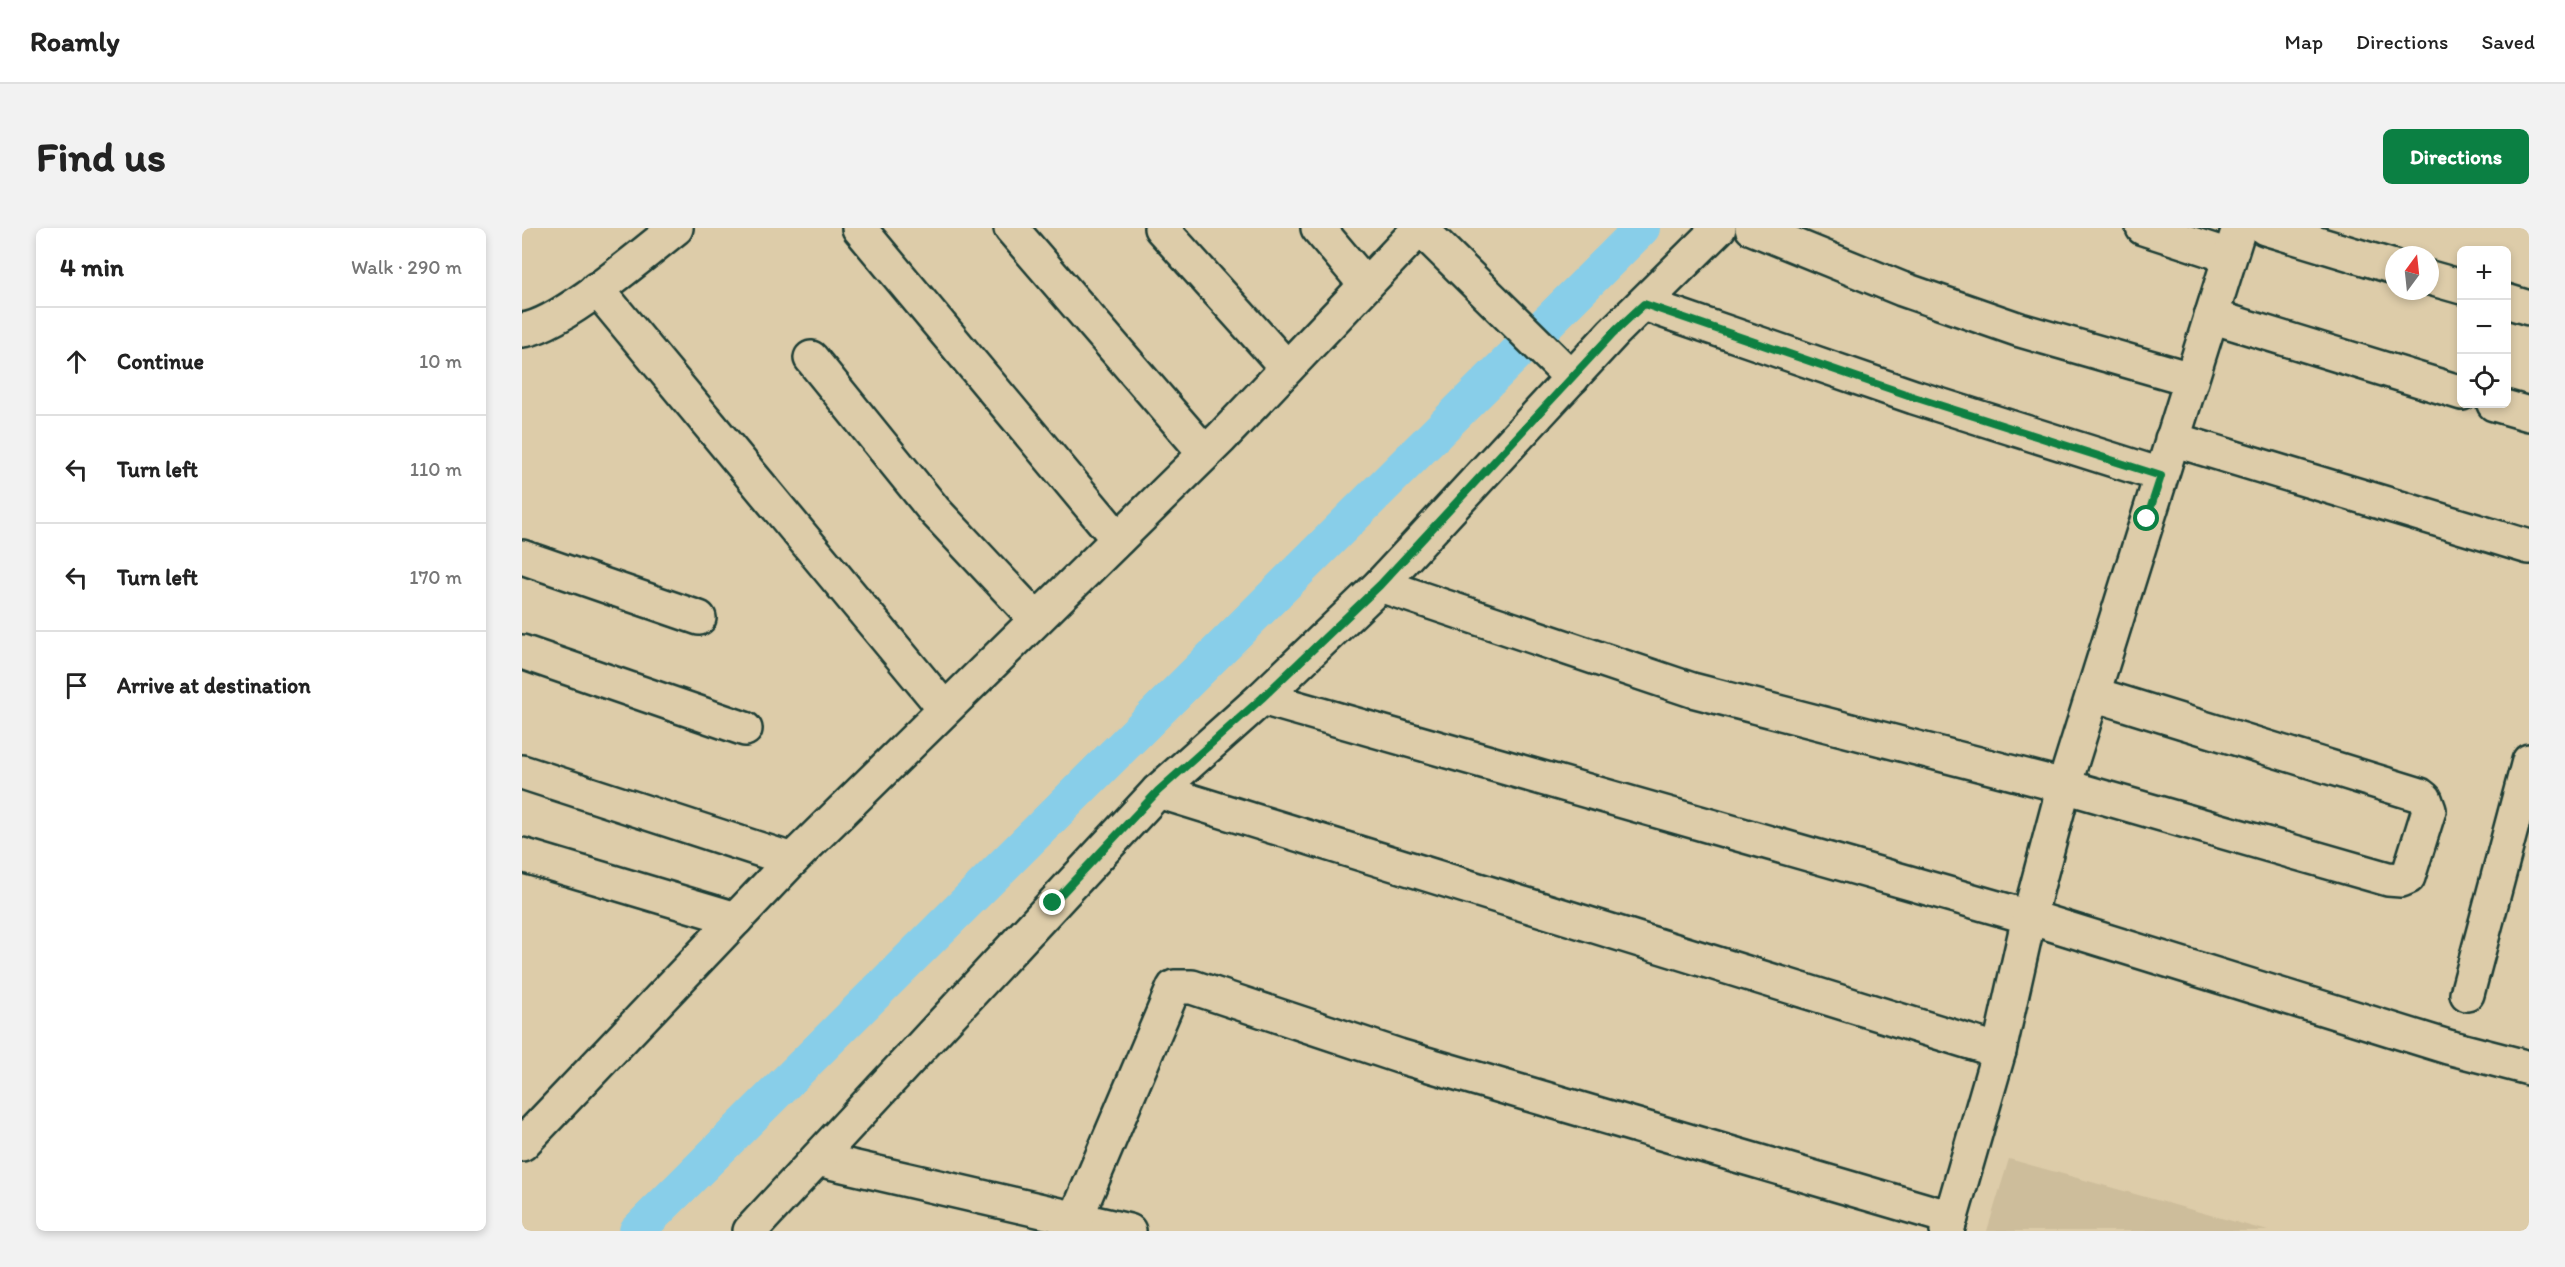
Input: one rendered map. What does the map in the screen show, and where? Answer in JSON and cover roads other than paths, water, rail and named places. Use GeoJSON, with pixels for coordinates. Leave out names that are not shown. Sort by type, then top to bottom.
{"type":"FeatureCollection","features":[{"type":"Feature","properties":{"kind":"street"},"geometry":{"type":"LineString","coordinates":[[522,330],[541,326],[597,289],[676,228]]}},
{"type":"Feature","properties":{"kind":"street"},"geometry":{"type":"LineString","coordinates":[[859,228],[1118,539]]}},
{"type":"Feature","properties":{"kind":"street"},"geometry":{"type":"LineString","coordinates":[[1011,228],[1205,453]]}},
{"type":"Feature","properties":{"kind":"street"},"geometry":{"type":"LineString","coordinates":[[1161,228],[1287,368]]}},
{"type":"Feature","properties":{"kind":"street"},"geometry":{"type":"LineString","coordinates":[[1318,228],[1366,285]]}},
{"type":"Feature","properties":{"kind":"street"},"geometry":{"type":"LineString","coordinates":[[522,1144],[792,860],[1205,453],[1420,228],[1572,378]]}},
{"type":"Feature","properties":{"kind":"street"},"geometry":{"type":"LineString","coordinates":[[750,1231],[1158,791],[1262,698],[1380,585],[1613,333],[1719,228]]}},
{"type":"Feature","properties":{"kind":"street"},"geometry":{"type":"LineString","coordinates":[[1752,228],[1913,293],[2020,330],[2191,379]]}},
{"type":"Feature","properties":{"kind":"street"},"geometry":{"type":"LineString","coordinates":[[1076,1218],[1174,987],[1192,987],[1399,1056],[1949,1224],[1999,1051],[2029,917],[2064,786],[2234,242],[2143,228]]}},
{"type":"Feature","properties":{"kind":"street"},"geometry":{"type":"LineString","coordinates":[[2265,228],[2385,264]]}},
{"type":"Feature","properties":{"kind":"street"},"geometry":{"type":"LineString","coordinates":[[2439,281],[2457,286]]}},
{"type":"Feature","properties":{"kind":"street"},"geometry":{"type":"LineString","coordinates":[[597,289],[945,708]]}},
{"type":"Feature","properties":{"kind":"street"},"geometry":{"type":"LineString","coordinates":[[2511,303],[2529,308]]}},
{"type":"Feature","properties":{"kind":"street"},"geometry":{"type":"LineString","coordinates":[[1644,304],[1914,397],[2161,476]]}},
{"type":"Feature","properties":{"kind":"street"},"geometry":{"type":"LineString","coordinates":[[2211,316],[2457,391]]}},
{"type":"Feature","properties":{"kind":"street"},"geometry":{"type":"LineString","coordinates":[[812,358],[933,510],[1036,619]]}},
{"type":"Feature","properties":{"kind":"street"},"geometry":{"type":"LineString","coordinates":[[2508,408],[2529,414]]}},
{"type":"Feature","properties":{"kind":"street"},"geometry":{"type":"LineString","coordinates":[[2172,439],[2529,547]]}},
{"type":"Feature","properties":{"kind":"street"},"geometry":{"type":"LineString","coordinates":[[522,557],[699,618]]}},
{"type":"Feature","properties":{"kind":"street"},"geometry":{"type":"LineString","coordinates":[[1380,585],[1692,690],[2064,786],[2388,879],[2408,878],[2429,810],[2426,798],[2092,694]]}},
{"type":"Feature","properties":{"kind":"street"},"geometry":{"type":"LineString","coordinates":[[522,652],[745,729]]}},
{"type":"Feature","properties":{"kind":"street"},"geometry":{"type":"LineString","coordinates":[[1262,698],[2029,917],[2448,1047],[2529,1068]]}},
{"type":"Feature","properties":{"kind":"street"},"geometry":{"type":"LineString","coordinates":[[2467,994],[2529,760]]}},
{"type":"Feature","properties":{"kind":"street"},"geometry":{"type":"LineString","coordinates":[[522,772],[792,860]]}},
{"type":"Feature","properties":{"kind":"street"},"geometry":{"type":"LineString","coordinates":[[1158,791],[1999,1051]]}},
{"type":"Feature","properties":{"kind":"street"},"geometry":{"type":"LineString","coordinates":[[522,855],[736,919]]}},
{"type":"Feature","properties":{"kind":"street"},"geometry":{"type":"LineString","coordinates":[[818,1159],[1129,1231]]}},
{"type":"Feature","properties":{"kind":"waterway"},"geometry":{"type":"LineString","coordinates":[[637,1231],[1642,228]]}}]}
